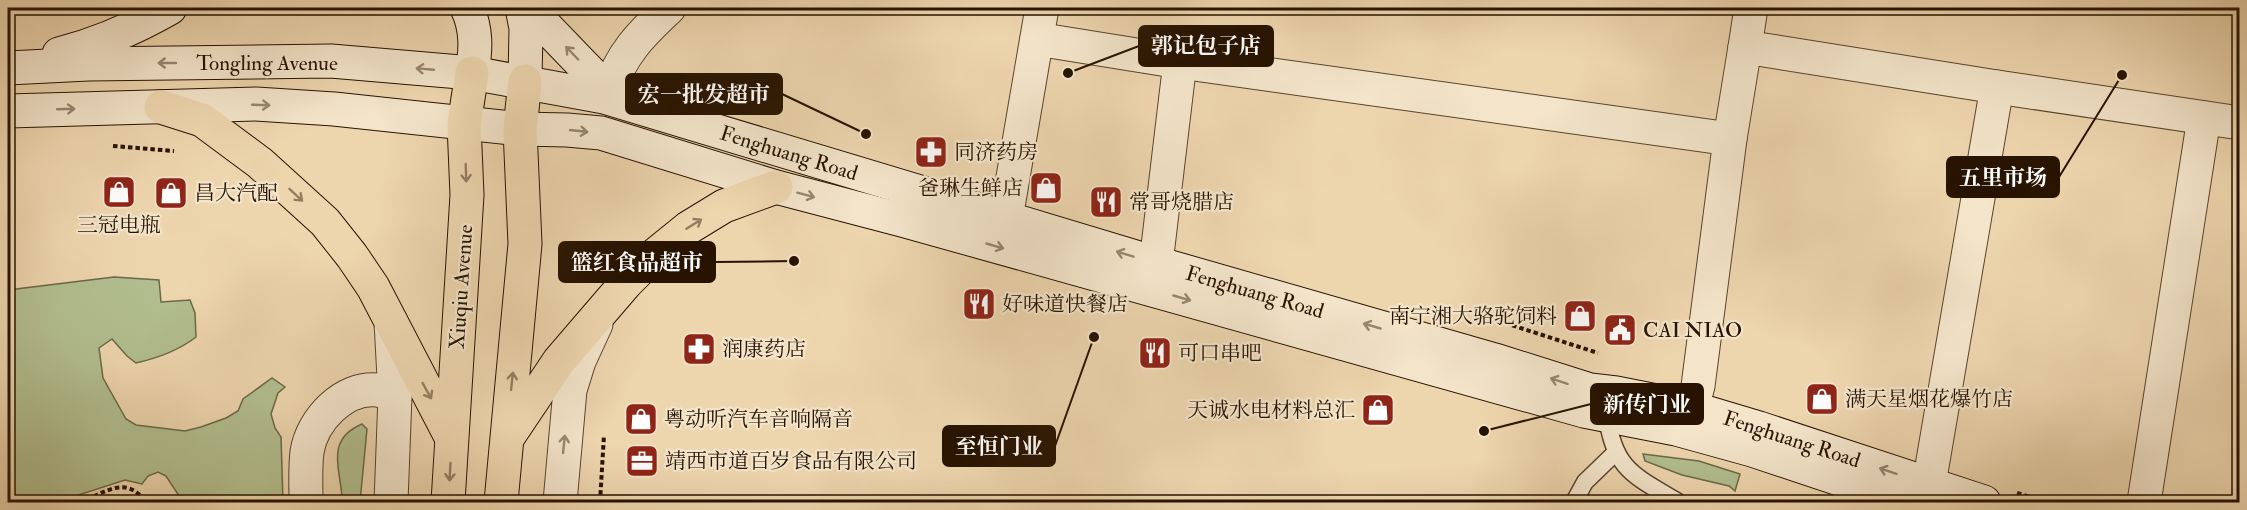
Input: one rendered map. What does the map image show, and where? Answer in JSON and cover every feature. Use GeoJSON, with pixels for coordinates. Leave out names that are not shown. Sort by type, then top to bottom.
{"type":"FeatureCollection","features":[{"type":"Feature","properties":{"kind":"main road"},"geometry":{"type":"LineString","coordinates":[[8,67],[76,50],[98,42],[143,23],[170,8]]}},
{"type":"Feature","properties":{"kind":"main road"},"geometry":{"type":"LineString","coordinates":[[467,8],[476,37],[472,73]]}},
{"type":"Feature","properties":{"kind":"main road"},"geometry":{"type":"LineString","coordinates":[[501,502],[525,244],[520,129],[525,81],[526,28],[522,8]]}},
{"type":"Feature","properties":{"kind":"main road"},"geometry":{"type":"LineString","coordinates":[[528,8],[621,98]]}},
{"type":"Feature","properties":{"kind":"main road"},"geometry":{"type":"LineString","coordinates":[[621,98],[620,62],[632,45],[669,8]]}},
{"type":"Feature","properties":{"kind":"main road"},"geometry":{"type":"LineString","coordinates":[[1692,408],[1698,386],[1730,139],[1751,8]]}},
{"type":"Feature","properties":{"kind":"main road"},"geometry":{"type":"LineString","coordinates":[[1006,218],[1039,23],[1180,62],[1730,139]]}},
{"type":"Feature","properties":{"kind":"main road"},"geometry":{"type":"LineString","coordinates":[[1745,47],[2240,123]]}},
{"type":"Feature","properties":{"kind":"main road","name":"Tongling Avenue"},"geometry":{"type":"LineString","coordinates":[[8,67],[331,61],[472,73],[525,81]]}},
{"type":"Feature","properties":{"kind":"main road"},"geometry":{"type":"LineString","coordinates":[[1156,263],[1180,62]]}},
{"type":"Feature","properties":{"kind":"main road","name":"Xiuqiu Avenue"},"geometry":{"type":"LineString","coordinates":[[448,502],[466,217],[464,124],[472,73]]}},
{"type":"Feature","properties":{"kind":"main road","name":"Fenghuang Road"},"geometry":{"type":"LineString","coordinates":[[525,81],[621,98],[1006,218],[1495,360],[1590,390],[1692,408],[1759,428],[1919,493]]}},
{"type":"Feature","properties":{"kind":"main road"},"geometry":{"type":"LineString","coordinates":[[1919,493],[1997,87]]}},
{"type":"Feature","properties":{"kind":"main road","name":"Tongling Avenue"},"geometry":{"type":"LineString","coordinates":[[8,111],[267,105],[334,109],[520,129]]}},
{"type":"Feature","properties":{"kind":"main road"},"geometry":{"type":"LineString","coordinates":[[161,107],[202,120],[260,163],[325,222],[373,287],[451,437]]}},
{"type":"Feature","properties":{"kind":"main road"},"geometry":{"type":"LineString","coordinates":[[2144,502],[2204,118]]}},
{"type":"Feature","properties":{"kind":"main road","name":"Fenghuang Road"},"geometry":{"type":"LineString","coordinates":[[520,129],[601,133],[776,187],[914,223],[1584,411],[1676,429],[1919,493],[1984,502]]}},
{"type":"Feature","properties":{"kind":"main road"},"geometry":{"type":"LineString","coordinates":[[506,441],[560,361],[626,283],[651,258],[688,228],[724,206],[776,187]]}},
{"type":"Feature","properties":{"kind":"main road"},"geometry":{"type":"LineString","coordinates":[[560,502],[570,390],[579,361],[600,315]]}},
{"type":"Feature","properties":{"kind":"main road"},"geometry":{"type":"LineString","coordinates":[[391,322],[395,396],[391,502]]}},
{"type":"Feature","properties":{"kind":"main road"},"geometry":{"type":"LineString","coordinates":[[306,502],[307,449],[329,409],[343,398],[362,391],[377,390],[395,396]]}},
{"type":"Feature","properties":{"kind":"lane"},"geometry":{"type":"LineString","coordinates":[[1607,416],[1616,453],[1623,465],[1638,478],[1677,502]]}},
{"type":"Feature","properties":{"kind":"lane"},"geometry":{"type":"LineString","coordinates":[[1574,502],[1586,482],[1616,453]]}},
{"type":"Feature","properties":{"kind":"path"},"geometry":{"type":"LineString","coordinates":[[108,146],[183,152]]}},
{"type":"Feature","properties":{"kind":"path"},"geometry":{"type":"LineString","coordinates":[[600,502],[604,433]]}},
{"type":"Feature","properties":{"kind":"path"},"geometry":{"type":"LineString","coordinates":[[80,502],[120,486],[131,488],[146,502]]}},
{"type":"Feature","properties":{"kind":"green space"},"geometry":{"type":"Polygon","coordinates":[[[114,277],[159,280],[161,302],[190,300],[195,313],[196,337],[160,356],[136,363],[112,339],[99,348],[103,378],[126,419],[136,425],[185,431],[201,427],[238,411],[243,399],[272,378],[285,387],[278,393],[271,414],[275,428],[281,437],[283,502],[183,502],[166,476],[158,472],[148,476],[142,484],[125,480],[63,500],[41,497],[24,502],[8,502],[8,290],[114,277]]]}},
{"type":"Feature","properties":{"kind":"green space"},"geometry":{"type":"Polygon","coordinates":[[[362,424],[367,429],[360,502],[342,502],[338,449],[342,439],[362,424]]]}},
{"type":"Feature","properties":{"kind":"green space"},"geometry":{"type":"Polygon","coordinates":[[[1643,454],[1699,461],[1740,474],[1735,491],[1729,486],[1682,475],[1645,461],[1643,454]]]}},
{"type":"Feature","properties":{"kind":"place","name":"郭记包子店"},"geometry":{"type":"Point","coordinates":[1068,73]}},
{"type":"Feature","properties":{"kind":"place","name":"五里市场"},"geometry":{"type":"Point","coordinates":[2122,75]}},
{"type":"Feature","properties":{"kind":"place","name":"宏一批发超市"},"geometry":{"type":"Point","coordinates":[866,134]}},
{"type":"Feature","properties":{"kind":"place","name":"同济药房"},"geometry":{"type":"Point","coordinates":[931,152]}},
{"type":"Feature","properties":{"kind":"place","name":"爸琳生鲜店"},"geometry":{"type":"Point","coordinates":[1046,188]}},
{"type":"Feature","properties":{"kind":"place","name":"三冠电瓶"},"geometry":{"type":"Point","coordinates":[119,192]}},
{"type":"Feature","properties":{"kind":"place","name":"昌大汽配"},"geometry":{"type":"Point","coordinates":[171,193]}},
{"type":"Feature","properties":{"kind":"place","name":"常哥烧腊店"},"geometry":{"type":"Point","coordinates":[1106,202]}},
{"type":"Feature","properties":{"kind":"place","name":"篮红食品超市"},"geometry":{"type":"Point","coordinates":[794,261]}},
{"type":"Feature","properties":{"kind":"place","name":"好味道快餐店"},"geometry":{"type":"Point","coordinates":[979,304]}},
{"type":"Feature","properties":{"kind":"place","name":"南宁湘大骆驼饲料"},"geometry":{"type":"Point","coordinates":[1580,316]}},
{"type":"Feature","properties":{"kind":"place","name":"CAI NIAO"},"geometry":{"type":"Point","coordinates":[1620,330]}},
{"type":"Feature","properties":{"kind":"place","name":"至恒门业"},"geometry":{"type":"Point","coordinates":[1094,337]}},
{"type":"Feature","properties":{"kind":"place","name":"润康药店"},"geometry":{"type":"Point","coordinates":[699,349]}},
{"type":"Feature","properties":{"kind":"place","name":"可口串吧"},"geometry":{"type":"Point","coordinates":[1155,353]}},
{"type":"Feature","properties":{"kind":"place","name":"满天星烟花爆竹店"},"geometry":{"type":"Point","coordinates":[1822,399]}},
{"type":"Feature","properties":{"kind":"place","name":"天诚水电材料总汇"},"geometry":{"type":"Point","coordinates":[1378,410]}},
{"type":"Feature","properties":{"kind":"place","name":"粤动听汽车音响隔音"},"geometry":{"type":"Point","coordinates":[641,419]}},
{"type":"Feature","properties":{"kind":"place","name":"新传门业"},"geometry":{"type":"Point","coordinates":[1484,431]}},
{"type":"Feature","properties":{"kind":"place","name":"靖西市道百岁食品有限公司"},"geometry":{"type":"Point","coordinates":[642,461]}}]}
